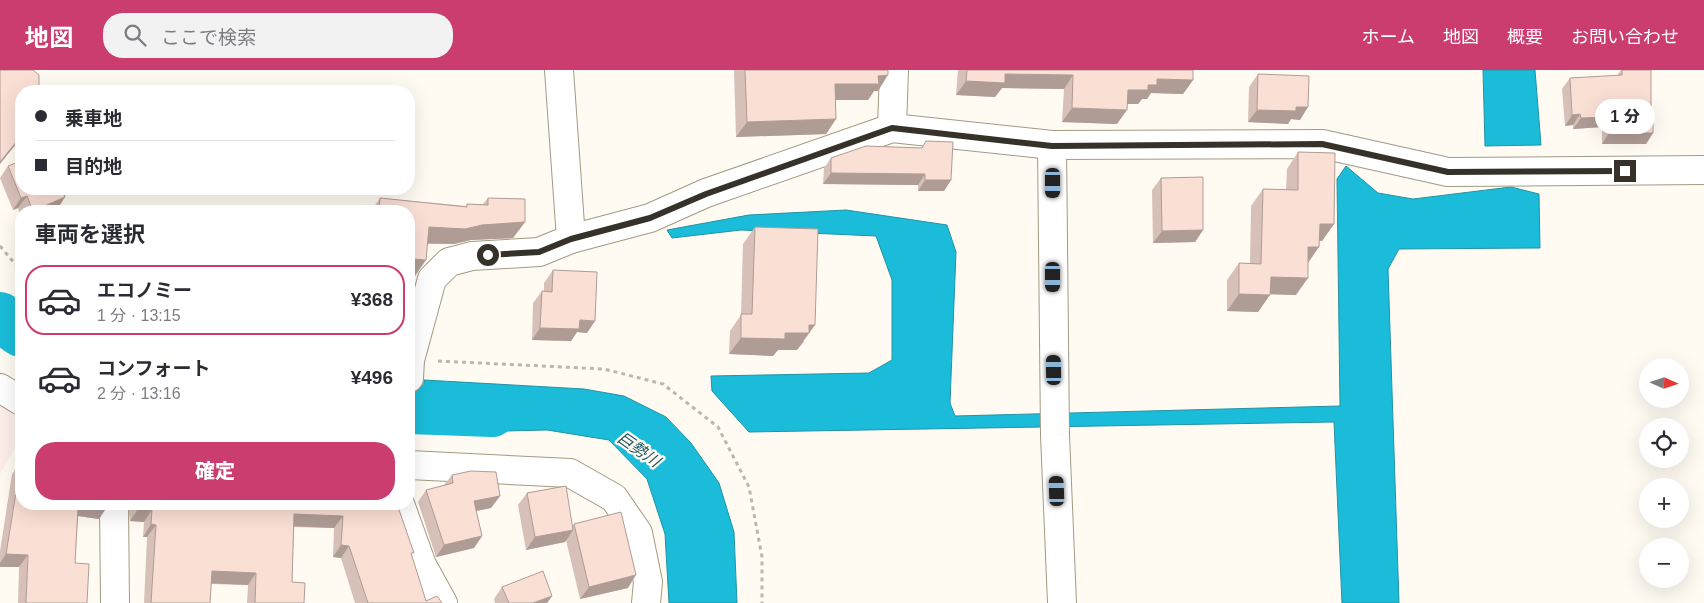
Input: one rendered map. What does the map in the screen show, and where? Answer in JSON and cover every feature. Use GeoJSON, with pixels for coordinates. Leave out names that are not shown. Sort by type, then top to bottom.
{"type":"FeatureCollection","features":[{"type":"Feature","properties":{"kind":"street"},"geometry":{"type":"LineString","coordinates":[[559,70],[571,239]]}},
{"type":"Feature","properties":{"kind":"street"},"geometry":{"type":"LineString","coordinates":[[892,128],[894,70]]}},
{"type":"Feature","properties":{"kind":"street"},"geometry":{"type":"LineString","coordinates":[[415,346],[432,279],[449,262],[472,256],[539,252],[571,239],[650,218],[706,194],[892,128],[1052,146],[1322,144],[1448,172],[1704,170]]}},
{"type":"Feature","properties":{"kind":"street"},"geometry":{"type":"LineString","coordinates":[[1052,146],[1054,408],[1062,603]]}},
{"type":"Feature","properties":{"kind":"street"},"geometry":{"type":"LineString","coordinates":[[0,388],[15,397]]}},
{"type":"Feature","properties":{"kind":"street"},"geometry":{"type":"LineString","coordinates":[[415,465],[570,473],[614,498],[638,533],[648,582],[646,603]]}},
{"type":"Feature","properties":{"kind":"street"},"geometry":{"type":"LineString","coordinates":[[114,510],[115,603]]}},
{"type":"Feature","properties":{"kind":"street"},"geometry":{"type":"LineString","coordinates":[[402,510],[422,565],[443,603]]}},
{"type":"Feature","properties":{"kind":"path"},"geometry":{"type":"LineString","coordinates":[[0,246],[15,264]]}},
{"type":"Feature","properties":{"kind":"path"},"geometry":{"type":"LineString","coordinates":[[415,369],[604,369],[662,384],[718,427],[749,487],[762,557],[762,603]]}},
{"type":"Feature","properties":{"kind":"shaded area"},"geometry":{"type":"Polygon","coordinates":[[[0,405],[15,414],[15,448],[0,474],[0,405]]]}},
{"type":"Feature","properties":{"kind":"water"},"geometry":{"type":"Polygon","coordinates":[[[1483,70],[1535,70],[1541,145],[1485,146],[1483,70]]]}},
{"type":"Feature","properties":{"kind":"water"},"geometry":{"type":"Polygon","coordinates":[[[1346,166],[1378,193],[1413,199],[1511,187],[1539,194],[1540,248],[1399,249],[1388,269],[1399,603],[1342,603],[1334,422],[749,432],[712,391],[711,376],[869,373],[892,360],[892,280],[876,236],[741,230],[672,238],[667,230],[749,215],[846,210],[947,225],[956,252],[950,403],[955,416],[1340,406],[1337,179],[1346,166]]]}},
{"type":"Feature","properties":{"kind":"water"},"geometry":{"type":"Polygon","coordinates":[[[424,380],[584,389],[624,396],[666,417],[691,443],[719,483],[734,532],[737,603],[669,603],[665,534],[647,479],[609,440],[547,430],[422,433],[424,380]]]}},
{"type":"Feature","properties":{"kind":"building"},"geometry":{"type":"Polygon","coordinates":[[[0,70],[33,70],[39,75],[39,85],[15,85],[15,143],[0,162],[0,70]]]}},
{"type":"Feature","properties":{"kind":"building"},"geometry":{"type":"Polygon","coordinates":[[[745,70],[888,70],[888,75],[878,76],[879,84],[835,84],[836,119],[747,122],[745,70]]]}},
{"type":"Feature","properties":{"kind":"building"},"geometry":{"type":"Polygon","coordinates":[[[967,70],[1193,70],[1193,80],[1157,79],[1157,85],[1148,85],[1148,90],[1128,90],[1127,110],[1072,108],[1073,75],[1005,74],[1005,83],[966,81],[967,70]]]}},
{"type":"Feature","properties":{"kind":"building"},"geometry":{"type":"Polygon","coordinates":[[[1622,70],[1651,70],[1653,133],[1609,133],[1609,117],[1581,118],[1580,114],[1572,115],[1570,78],[1622,75],[1622,70]]]}},
{"type":"Feature","properties":{"kind":"building"},"geometry":{"type":"Polygon","coordinates":[[[1258,74],[1309,76],[1308,107],[1296,107],[1296,111],[1257,110],[1258,74]]]}},
{"type":"Feature","properties":{"kind":"building"},"geometry":{"type":"Polygon","coordinates":[[[926,141],[953,142],[951,180],[925,180],[925,174],[831,173],[831,158],[866,146],[922,148],[926,141]]]}},
{"type":"Feature","properties":{"kind":"building"},"geometry":{"type":"Polygon","coordinates":[[[1298,152],[1335,153],[1334,224],[1320,224],[1319,247],[1308,247],[1308,278],[1271,277],[1270,295],[1239,294],[1239,263],[1261,264],[1263,189],[1298,190],[1298,152]]]}},
{"type":"Feature","properties":{"kind":"building"},"geometry":{"type":"Polygon","coordinates":[[[15,163],[15,183],[8,166],[15,163]]]}},
{"type":"Feature","properties":{"kind":"building"},"geometry":{"type":"Polygon","coordinates":[[[1203,177],[1203,230],[1162,231],[1161,178],[1203,177]]]}},
{"type":"Feature","properties":{"kind":"building"},"geometry":{"type":"Polygon","coordinates":[[[20,195],[64,195],[65,197],[47,205],[31,205],[27,196],[21,198],[20,195]]]}},
{"type":"Feature","properties":{"kind":"building"},"geometry":{"type":"Polygon","coordinates":[[[380,198],[467,207],[467,204],[488,205],[488,198],[525,199],[525,222],[482,225],[465,229],[429,227],[426,260],[415,259],[415,205],[379,205],[380,198]]]}},
{"type":"Feature","properties":{"kind":"building"},"geometry":{"type":"Polygon","coordinates":[[[755,227],[818,229],[815,325],[809,325],[809,333],[785,333],[785,339],[741,338],[741,314],[752,314],[755,227]]]}},
{"type":"Feature","properties":{"kind":"building"},"geometry":{"type":"Polygon","coordinates":[[[553,270],[597,272],[595,321],[580,320],[579,329],[540,328],[542,291],[552,292],[553,270]]]}},
{"type":"Feature","properties":{"kind":"building"},"geometry":{"type":"Polygon","coordinates":[[[471,471],[496,472],[500,496],[474,501],[482,536],[444,545],[426,490],[453,483],[452,475],[471,471]]]}},
{"type":"Feature","properties":{"kind":"building"},"geometry":{"type":"Polygon","coordinates":[[[566,486],[573,530],[535,537],[527,493],[566,486]]]}},
{"type":"Feature","properties":{"kind":"building"},"geometry":{"type":"Polygon","coordinates":[[[15,499],[15,510],[78,510],[75,563],[89,564],[87,603],[26,603],[28,555],[6,554],[15,499]]]}},
{"type":"Feature","properties":{"kind":"building"},"geometry":{"type":"Polygon","coordinates":[[[152,510],[399,510],[414,553],[411,553],[426,601],[437,596],[442,603],[368,603],[349,546],[341,545],[343,516],[294,514],[292,582],[305,583],[304,603],[255,603],[256,573],[212,571],[210,603],[151,603],[156,525],[151,524],[152,510]]]}},
{"type":"Feature","properties":{"kind":"building"},"geometry":{"type":"Polygon","coordinates":[[[621,512],[636,575],[589,587],[574,524],[621,512]]]}},
{"type":"Feature","properties":{"kind":"building"},"geometry":{"type":"Polygon","coordinates":[[[543,571],[552,596],[533,603],[509,603],[502,587],[543,571]]]}},
{"type":"Feature","properties":{"kind":"waterway","name":"巨勢川"},"geometry":{"type":"LineString","coordinates":[[0,317],[15,328]]}},
{"type":"Feature","properties":{"kind":"waterway","name":"巨勢川"},"geometry":{"type":"LineString","coordinates":[[415,409],[492,412]]}},
{"type":"Feature","properties":{"kind":"route"},"geometry":{"type":"LineString","coordinates":[[488,255],[539,252],[571,239],[650,218],[706,194],[892,128],[1052,146],[1322,144],[1448,172],[1625,171]]}}]}
